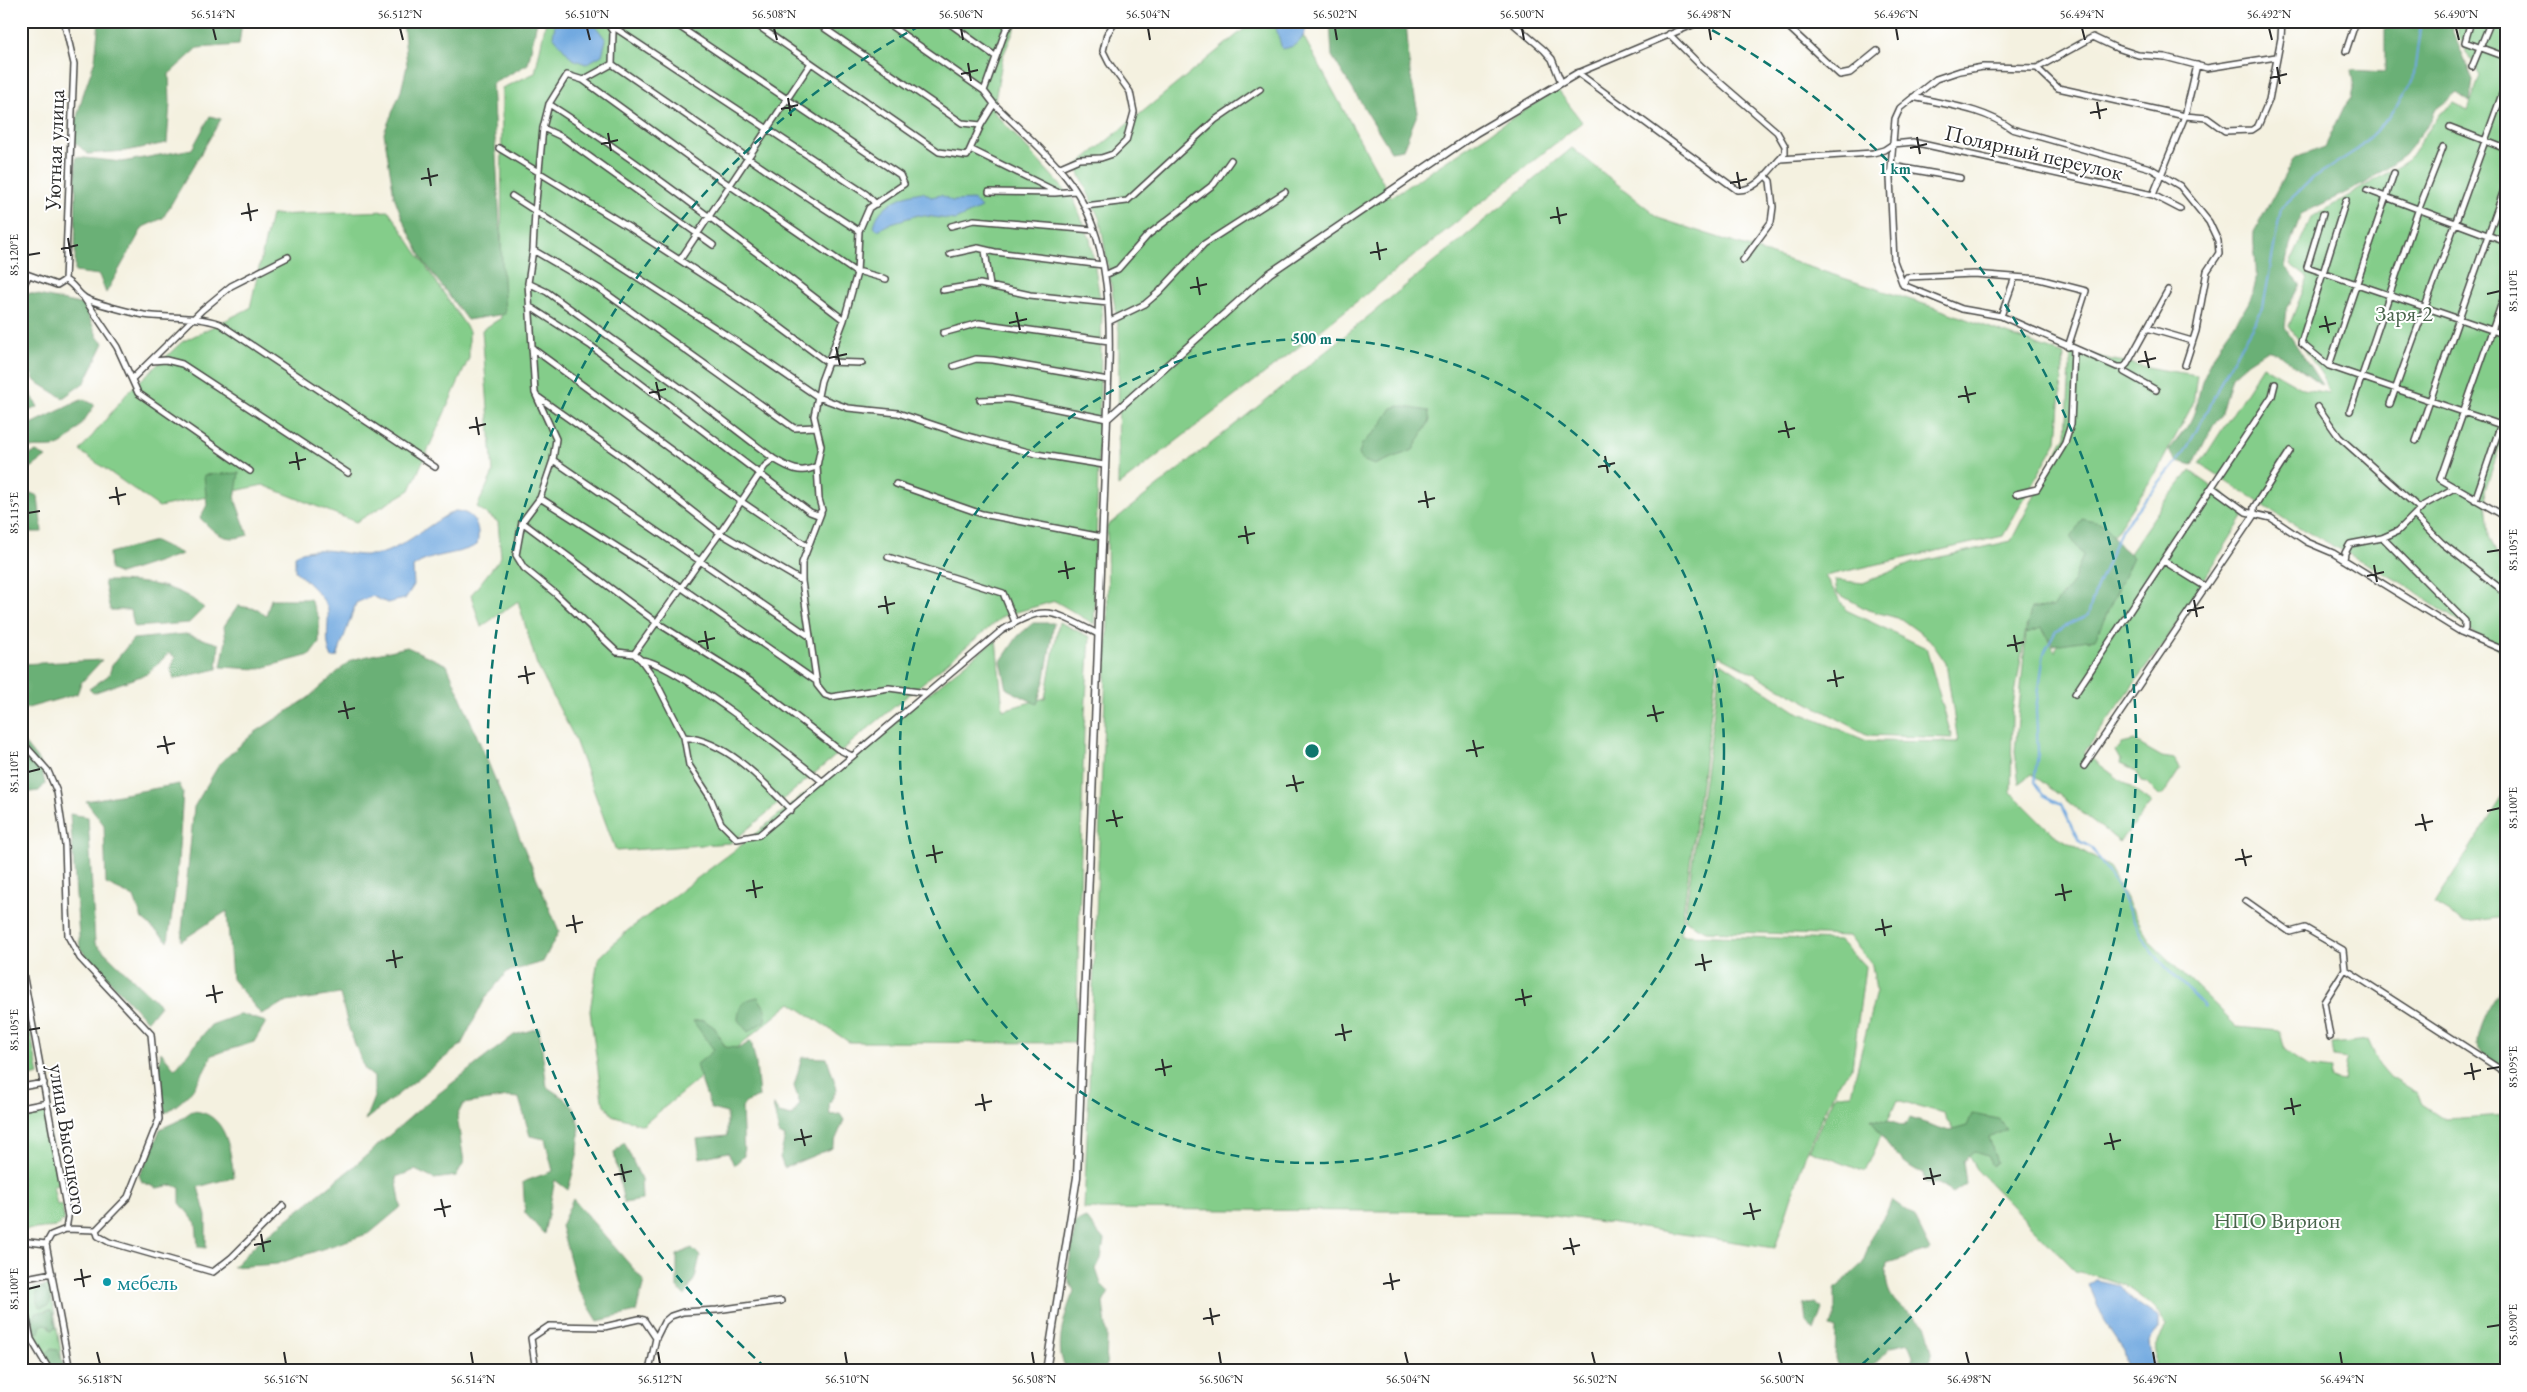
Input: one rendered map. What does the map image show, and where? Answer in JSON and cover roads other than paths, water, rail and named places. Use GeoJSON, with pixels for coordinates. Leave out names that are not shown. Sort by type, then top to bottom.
{"type":"FeatureCollection","features":[{"type":"Feature","properties":{"kind":"street","name":"Уютная улица"},"geometry":{"type":"LineString","coordinates":[[64,21],[74,64],[65,280]]}},
{"type":"Feature","properties":{"kind":"street"},"geometry":{"type":"LineString","coordinates":[[672,21],[900,175],[904,184],[865,214],[859,231],[857,273],[844,320],[827,362],[814,416],[821,446],[817,466],[819,499],[822,510],[802,563],[802,581],[816,681],[821,691],[831,697],[889,688],[927,693]]}},
{"type":"Feature","properties":{"kind":"street"},"geometry":{"type":"LineString","coordinates":[[751,21],[939,152],[968,156],[994,104]]}},
{"type":"Feature","properties":{"kind":"street"},"geometry":{"type":"LineString","coordinates":[[814,21],[962,123],[982,125]]}},
{"type":"Feature","properties":{"kind":"street"},"geometry":{"type":"LineString","coordinates":[[884,21],[984,90],[994,104],[1058,168],[1085,206],[1105,275],[1110,321],[1107,420],[1076,1177],[1046,1371]]}},
{"type":"Feature","properties":{"kind":"street"},"geometry":{"type":"LineString","coordinates":[[946,21],[995,56]]}},
{"type":"Feature","properties":{"kind":"street"},"geometry":{"type":"LineString","coordinates":[[984,90],[1006,29],[1013,21]]}},
{"type":"Feature","properties":{"kind":"street"},"geometry":{"type":"LineString","coordinates":[[1058,168],[1079,159],[1100,158],[1113,154],[1126,141],[1134,112],[1130,92],[1109,63],[1103,51],[1107,34],[1116,21]]}},
{"type":"Feature","properties":{"kind":"street"},"geometry":{"type":"LineString","coordinates":[[1510,21],[1552,59],[1561,82]]}},
{"type":"Feature","properties":{"kind":"street"},"geometry":{"type":"LineString","coordinates":[[1107,420],[1270,273],[1476,133],[1578,73],[1702,21]]}},
{"type":"Feature","properties":{"kind":"street"},"geometry":{"type":"LineString","coordinates":[[1782,21],[1840,75],[1850,73],[1878,51]]}},
{"type":"Feature","properties":{"kind":"street"},"geometry":{"type":"LineString","coordinates":[[2036,68],[2058,88],[2185,116],[2207,118],[2225,131],[2252,130],[2258,126],[2269,100],[2281,38],[2282,21]]}},
{"type":"Feature","properties":{"kind":"street"},"geometry":{"type":"LineString","coordinates":[[2346,51],[2356,21]]}},
{"type":"Feature","properties":{"kind":"street"},"geometry":{"type":"LineString","coordinates":[[2471,21],[2465,42],[2506,57]]}},
{"type":"Feature","properties":{"kind":"street"},"geometry":{"type":"LineString","coordinates":[[2472,67],[2491,21]]}},
{"type":"Feature","properties":{"kind":"street"},"geometry":{"type":"LineString","coordinates":[[607,22],[866,194],[876,204]]}},
{"type":"Feature","properties":{"kind":"street"},"geometry":{"type":"LineString","coordinates":[[607,22],[612,32],[612,64]]}},
{"type":"Feature","properties":{"kind":"street"},"geometry":{"type":"LineString","coordinates":[[1578,73],[1737,190],[1753,187],[1785,153],[1785,146],[1777,132],[1669,34]]}},
{"type":"Feature","properties":{"kind":"street"},"geometry":{"type":"LineString","coordinates":[[2168,290],[2124,367],[2117,368],[2002,316],[1962,309],[1903,285],[1894,261],[1890,178],[1892,144],[1897,113],[1900,108],[1936,79],[1983,66],[2036,68],[2093,37],[2138,55],[2165,57],[2207,68],[2276,57]]}},
{"type":"Feature","properties":{"kind":"street"},"geometry":{"type":"LineString","coordinates":[[680,260],[710,218],[811,63]]}},
{"type":"Feature","properties":{"kind":"street"},"geometry":{"type":"LineString","coordinates":[[583,80],[612,64]]}},
{"type":"Feature","properties":{"kind":"street"},"geometry":{"type":"LineString","coordinates":[[612,64],[859,231]]}},
{"type":"Feature","properties":{"kind":"street"},"geometry":{"type":"LineString","coordinates":[[2180,209],[2153,195],[2185,116],[2197,65]]}},
{"type":"Feature","properties":{"kind":"street"},"geometry":{"type":"LineString","coordinates":[[886,279],[861,272],[857,273],[583,80],[566,75],[548,104],[528,283],[535,393],[556,439],[553,460],[540,498],[522,522],[516,554],[524,568],[556,594],[617,652],[634,654],[641,660],[654,678],[684,737],[689,765],[710,797],[721,822],[737,839],[759,835],[1001,631],[1015,622],[1036,613],[1054,612],[1098,634]]}},
{"type":"Feature","properties":{"kind":"street"},"geometry":{"type":"LineString","coordinates":[[2390,404],[2453,224],[2506,83]]}},
{"type":"Feature","properties":{"kind":"street"},"geometry":{"type":"LineString","coordinates":[[1085,206],[1127,201],[1214,120],[1260,89]]}},
{"type":"Feature","properties":{"kind":"street"},"geometry":{"type":"LineString","coordinates":[[1913,97],[1973,110],[2002,122],[2012,129],[2150,168],[2180,186],[2210,222],[2218,241],[2219,253],[2207,271],[2192,341],[2184,365]]}},
{"type":"Feature","properties":{"kind":"street"},"geometry":{"type":"LineString","coordinates":[[548,104],[594,133],[844,320]]}},
{"type":"Feature","properties":{"kind":"street"},"geometry":{"type":"LineString","coordinates":[[2450,127],[2506,149]]}},
{"type":"Feature","properties":{"kind":"street"},"geometry":{"type":"LineString","coordinates":[[544,128],[562,137],[713,245]]}},
{"type":"Feature","properties":{"kind":"street","name":"Полярный переулок"},"geometry":{"type":"LineString","coordinates":[[1780,159],[1873,154],[1884,150],[1892,144],[1913,142],[1978,154],[2146,195],[2153,195]]}},
{"type":"Feature","properties":{"kind":"street"},"geometry":{"type":"LineString","coordinates":[[2350,411],[2418,211],[2443,147]]}},
{"type":"Feature","properties":{"kind":"street"},"geometry":{"type":"LineString","coordinates":[[499,148],[757,310],[827,362],[862,364]]}},
{"type":"Feature","properties":{"kind":"street"},"geometry":{"type":"LineString","coordinates":[[972,150],[1057,192]]}},
{"type":"Feature","properties":{"kind":"street"},"geometry":{"type":"LineString","coordinates":[[1105,275],[1118,269],[1148,235],[1214,184],[1231,160]]}},
{"type":"Feature","properties":{"kind":"street"},"geometry":{"type":"LineString","coordinates":[[1892,166],[1960,178]]}},
{"type":"Feature","properties":{"kind":"street"},"geometry":{"type":"LineString","coordinates":[[2329,366],[2394,173]]}},
{"type":"Feature","properties":{"kind":"street"},"geometry":{"type":"LineString","coordinates":[[1744,260],[1771,222],[1773,207],[1770,181],[1765,174]]}},
{"type":"Feature","properties":{"kind":"street"},"geometry":{"type":"LineString","coordinates":[[2416,441],[2506,184]]}},
{"type":"Feature","properties":{"kind":"street"},"geometry":{"type":"LineString","coordinates":[[989,192],[1057,192],[1075,190]]}},
{"type":"Feature","properties":{"kind":"street"},"geometry":{"type":"LineString","coordinates":[[2366,190],[2386,200],[2506,242]]}},
{"type":"Feature","properties":{"kind":"street"},"geometry":{"type":"LineString","coordinates":[[1110,321],[1144,304],[1159,292],[1204,244],[1285,192]]}},
{"type":"Feature","properties":{"kind":"street"},"geometry":{"type":"LineString","coordinates":[[512,196],[745,347],[818,397],[848,408],[898,413],[964,435],[1036,454],[1104,465]]}},
{"type":"Feature","properties":{"kind":"street"},"geometry":{"type":"LineString","coordinates":[[2346,200],[2301,343],[2329,366],[2501,425],[2506,430]]}},
{"type":"Feature","properties":{"kind":"street"},"geometry":{"type":"LineString","coordinates":[[2323,214],[2307,267],[2391,294],[2506,335]]}},
{"type":"Feature","properties":{"kind":"street"},"geometry":{"type":"LineString","coordinates":[[951,226],[974,220],[1093,230]]}},
{"type":"Feature","properties":{"kind":"street"},"geometry":{"type":"LineString","coordinates":[[950,254],[978,248],[1103,265]]}},
{"type":"Feature","properties":{"kind":"street"},"geometry":{"type":"LineString","coordinates":[[533,250],[600,289],[794,428],[816,427]]}},
{"type":"Feature","properties":{"kind":"street"},"geometry":{"type":"LineString","coordinates":[[985,250],[990,286]]}},
{"type":"Feature","properties":{"kind":"street"},"geometry":{"type":"LineString","coordinates":[[133,378],[193,318],[231,286],[288,257]]}},
{"type":"Feature","properties":{"kind":"street"},"geometry":{"type":"LineString","coordinates":[[21,272],[57,285],[65,280],[73,284],[117,347],[133,378],[138,393],[250,471]]}},
{"type":"Feature","properties":{"kind":"street"},"geometry":{"type":"LineString","coordinates":[[1903,285],[1907,277],[1974,274],[2039,279],[2086,291],[2068,347]]}},
{"type":"Feature","properties":{"kind":"street"},"geometry":{"type":"LineString","coordinates":[[21,289],[29,275]]}},
{"type":"Feature","properties":{"kind":"street"},"geometry":{"type":"LineString","coordinates":[[2002,316],[2015,277]]}},
{"type":"Feature","properties":{"kind":"street"},"geometry":{"type":"LineString","coordinates":[[528,283],[547,292],[692,396],[774,459],[792,469],[807,471],[817,466]]}},
{"type":"Feature","properties":{"kind":"street"},"geometry":{"type":"LineString","coordinates":[[943,290],[980,284],[1030,295],[1108,303]]}},
{"type":"Feature","properties":{"kind":"street"},"geometry":{"type":"LineString","coordinates":[[2506,291],[2440,479],[2506,517]]}},
{"type":"Feature","properties":{"kind":"street"},"geometry":{"type":"LineString","coordinates":[[84,298],[144,315],[206,318],[220,324],[435,467]]}},
{"type":"Feature","properties":{"kind":"street"},"geometry":{"type":"LineString","coordinates":[[529,306],[590,346],[758,475],[810,512],[818,515],[822,510]]}},
{"type":"Feature","properties":{"kind":"street"},"geometry":{"type":"LineString","coordinates":[[943,333],[979,323],[1109,341]]}},
{"type":"Feature","properties":{"kind":"street"},"geometry":{"type":"LineString","coordinates":[[2148,328],[2192,341]]}},
{"type":"Feature","properties":{"kind":"street"},"geometry":{"type":"LineString","coordinates":[[532,348],[742,502],[807,546]]}},
{"type":"Feature","properties":{"kind":"street"},"geometry":{"type":"LineString","coordinates":[[2016,494],[2037,489],[2065,443],[2071,424],[2074,349]]}},
{"type":"Feature","properties":{"kind":"street"},"geometry":{"type":"LineString","coordinates":[[954,366],[976,359],[993,360],[1108,380]]}},
{"type":"Feature","properties":{"kind":"street"},"geometry":{"type":"LineString","coordinates":[[152,361],[166,360],[182,364],[348,472]]}},
{"type":"Feature","properties":{"kind":"street"},"geometry":{"type":"LineString","coordinates":[[2124,372],[2156,390]]}},
{"type":"Feature","properties":{"kind":"street"},"geometry":{"type":"LineString","coordinates":[[2075,694],[2272,396],[2275,384]]}},
{"type":"Feature","properties":{"kind":"street"},"geometry":{"type":"LineString","coordinates":[[535,393],[537,397],[627,460],[720,533],[802,581]]}},
{"type":"Feature","properties":{"kind":"street"},"geometry":{"type":"LineString","coordinates":[[980,400],[1008,399],[1107,420]]}},
{"type":"Feature","properties":{"kind":"street"},"geometry":{"type":"LineString","coordinates":[[2318,407],[2339,437],[2420,509]]}},
{"type":"Feature","properties":{"kind":"street"},"geometry":{"type":"LineString","coordinates":[[2475,500],[2506,408]]}},
{"type":"Feature","properties":{"kind":"street"},"geometry":{"type":"LineString","coordinates":[[2084,766],[2254,515],[2254,507],[2290,451]]}},
{"type":"Feature","properties":{"kind":"street"},"geometry":{"type":"LineString","coordinates":[[634,654],[742,502],[758,475],[768,462],[774,459]]}},
{"type":"Feature","properties":{"kind":"street"},"geometry":{"type":"LineString","coordinates":[[553,460],[809,636]]}},
{"type":"Feature","properties":{"kind":"street"},"geometry":{"type":"LineString","coordinates":[[896,484],[982,514],[1102,537]]}},
{"type":"Feature","properties":{"kind":"street"},"geometry":{"type":"LineString","coordinates":[[2344,560],[2345,553],[2350,544],[2383,538],[2398,531],[2420,509],[2456,487]]}},
{"type":"Feature","properties":{"kind":"street"},"geometry":{"type":"LineString","coordinates":[[2212,488],[2246,512],[2271,518],[2307,542],[2344,560],[2461,632],[2506,651]]}},
{"type":"Feature","properties":{"kind":"street"},"geometry":{"type":"LineString","coordinates":[[540,498],[682,588],[816,681]]}},
{"type":"Feature","properties":{"kind":"street"},"geometry":{"type":"LineString","coordinates":[[2414,515],[2442,543],[2506,593]]}},
{"type":"Feature","properties":{"kind":"street"},"geometry":{"type":"LineString","coordinates":[[522,522],[656,622],[750,681],[838,749],[852,756]]}},
{"type":"Feature","properties":{"kind":"street"},"geometry":{"type":"LineString","coordinates":[[2383,538],[2465,621],[2465,628],[2461,632]]}},
{"type":"Feature","properties":{"kind":"street"},"geometry":{"type":"LineString","coordinates":[[888,558],[1003,593],[1015,622]]}},
{"type":"Feature","properties":{"kind":"street"},"geometry":{"type":"LineString","coordinates":[[2164,561],[2206,587]]}},
{"type":"Feature","properties":{"kind":"street"},"geometry":{"type":"LineString","coordinates":[[641,660],[647,660],[675,673],[791,755],[823,782]]}},
{"type":"Feature","properties":{"kind":"street"},"geometry":{"type":"LineString","coordinates":[[684,737],[702,738],[723,751],[760,778],[790,810]]}},
{"type":"Feature","properties":{"kind":"street"},"geometry":{"type":"LineString","coordinates":[[21,742],[48,771],[57,792],[65,845],[68,936],[80,958],[151,1034],[159,1119],[128,1197],[96,1230],[66,1229]]}},
{"type":"Feature","properties":{"kind":"street"},"geometry":{"type":"LineString","coordinates":[[2246,901],[2290,932],[2305,928],[2343,950],[2345,969],[2324,1002],[2330,1037]]}},
{"type":"Feature","properties":{"kind":"street","name":"улица Высоцкого"},"geometry":{"type":"LineString","coordinates":[[21,962],[68,1217],[66,1229],[51,1235],[46,1244]]}},
{"type":"Feature","properties":{"kind":"street"},"geometry":{"type":"LineString","coordinates":[[2345,969],[2506,1074]]}},
{"type":"Feature","properties":{"kind":"street"},"geometry":{"type":"LineString","coordinates":[[21,1087],[44,1082]]}},
{"type":"Feature","properties":{"kind":"street"},"geometry":{"type":"LineString","coordinates":[[21,1108],[47,1103]]}},
{"type":"Feature","properties":{"kind":"street"},"geometry":{"type":"LineString","coordinates":[[96,1230],[98,1236],[109,1242],[213,1272],[231,1258],[283,1206]]}},
{"type":"Feature","properties":{"kind":"street"},"geometry":{"type":"LineString","coordinates":[[21,1241],[46,1244],[70,1371]]}},
{"type":"Feature","properties":{"kind":"street"},"geometry":{"type":"LineString","coordinates":[[21,1278],[52,1273]]}},
{"type":"Feature","properties":{"kind":"street"},"geometry":{"type":"LineString","coordinates":[[21,1291],[31,1339],[50,1371]]}},
{"type":"Feature","properties":{"kind":"street"},"geometry":{"type":"LineString","coordinates":[[649,1371],[656,1338],[664,1322],[671,1316],[683,1312],[716,1310],[781,1301]]}},
{"type":"Feature","properties":{"kind":"street"},"geometry":{"type":"LineString","coordinates":[[536,1371],[531,1338],[550,1326],[604,1327],[639,1319],[644,1320],[656,1338]]}},
{"type":"Feature","properties":{"kind":"water"},"geometry":{"type":"Polygon","coordinates":[[[560,21],[592,21],[606,40],[602,55],[586,64],[572,59],[553,36],[555,25],[560,21]]]}},
{"type":"Feature","properties":{"kind":"water"},"geometry":{"type":"Polygon","coordinates":[[[1274,21],[1307,21],[1303,37],[1297,44],[1282,49],[1274,21]]]}},
{"type":"Feature","properties":{"kind":"water"},"geometry":{"type":"Polygon","coordinates":[[[923,192],[931,197],[941,195],[952,201],[974,200],[981,208],[955,220],[918,215],[891,223],[878,230],[874,227],[880,213],[892,202],[908,195],[923,192]]]}},
{"type":"Feature","properties":{"kind":"water"},"geometry":{"type":"Polygon","coordinates":[[[455,511],[472,517],[478,532],[477,545],[469,549],[428,559],[413,567],[414,585],[405,599],[387,603],[372,596],[356,603],[337,657],[332,658],[327,640],[327,606],[295,571],[295,555],[317,550],[363,555],[375,555],[386,552],[455,511]]]}},
{"type":"Feature","properties":{"kind":"water"},"geometry":{"type":"Polygon","coordinates":[[[2096,1280],[2118,1285],[2131,1299],[2159,1318],[2159,1328],[2149,1343],[2152,1367],[2155,1371],[2128,1371],[2124,1350],[2105,1322],[2089,1285],[2096,1280]]]}},
{"type":"Feature","properties":{"kind":"waterway"},"geometry":{"type":"LineString","coordinates":[[2205,1007],[2156,957],[2142,937],[2118,888],[2092,848],[2079,841],[2061,804],[2043,795],[2034,782],[2038,753],[2036,709],[2044,653],[2056,631],[2088,615],[2095,592],[2121,530],[2184,453],[2209,408],[2223,377],[2263,308],[2281,208],[2313,178],[2355,151],[2388,119],[2413,81],[2421,21]]}},
{"type":"Feature","properties":{"kind":"place","name":"мебель"},"geometry":{"type":"Point","coordinates":[107,1282]}},
{"type":"Feature","properties":{"kind":"park label","name":"Заря-2"},"geometry":{"type":"Point","coordinates":[2404,313]}},
{"type":"Feature","properties":{"kind":"park label","name":"НПО Вирион"},"geometry":{"type":"Point","coordinates":[2277,1220]}}]}
